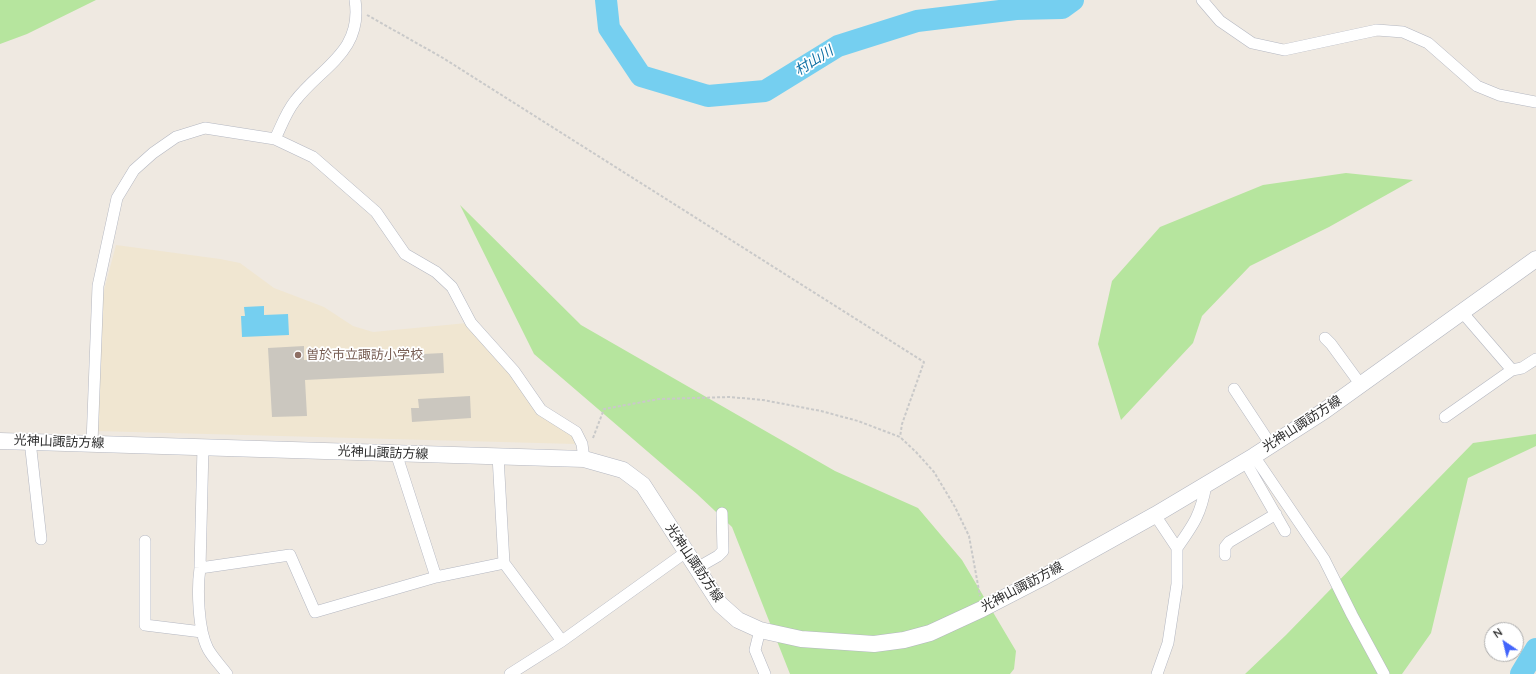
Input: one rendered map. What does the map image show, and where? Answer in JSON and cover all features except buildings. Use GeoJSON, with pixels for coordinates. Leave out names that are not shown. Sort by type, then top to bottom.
{"type":"FeatureCollection","features":[{"type":"Feature","properties":{"kind":"main road","name":"光神山諏訪方線"},"geometry":{"type":"LineString","coordinates":[[0,441],[584,459],[623,470],[643,485],[720,604],[738,620],[760,630],[801,639],[874,644],[904,640],[930,633],[982,609],[1042,578],[1156,515],[1249,459],[1361,385],[1536,258]]}},
{"type":"Feature","properties":{"kind":"street"},"geometry":{"type":"LineString","coordinates":[[1202,0],[1220,20],[1252,44],[1284,50],[1377,30],[1403,32],[1428,43],[1477,86],[1499,95],[1536,102]]}},
{"type":"Feature","properties":{"kind":"street"},"geometry":{"type":"LineString","coordinates":[[275,140],[294,103],[304,90],[335,61],[349,43],[356,21],[355,4]]}},
{"type":"Feature","properties":{"kind":"street"},"geometry":{"type":"LineString","coordinates":[[92,443],[98,286],[117,198],[134,170],[153,153],[176,137],[205,128],[275,140],[313,157],[376,212],[405,254],[436,272],[452,288],[471,323],[514,371],[541,410],[576,432],[582,444],[584,459]]}},
{"type":"Feature","properties":{"kind":"street"},"geometry":{"type":"LineString","coordinates":[[1462,312],[1512,370]]}},
{"type":"Feature","properties":{"kind":"street"},"geometry":{"type":"LineString","coordinates":[[1325,338],[1361,385]]}},
{"type":"Feature","properties":{"kind":"street"},"geometry":{"type":"LineString","coordinates":[[1445,417],[1512,370],[1522,368],[1536,359]]}},
{"type":"Feature","properties":{"kind":"street"},"geometry":{"type":"LineString","coordinates":[[1234,389],[1271,445]]}},
{"type":"Feature","properties":{"kind":"street"},"geometry":{"type":"LineString","coordinates":[[30,441],[40,539]]}},
{"type":"Feature","properties":{"kind":"street"},"geometry":{"type":"LineString","coordinates":[[203,447],[200,568],[198,583],[202,632],[208,649],[227,674]]}},
{"type":"Feature","properties":{"kind":"street"},"geometry":{"type":"LineString","coordinates":[[396,453],[436,577]]}},
{"type":"Feature","properties":{"kind":"street"},"geometry":{"type":"LineString","coordinates":[[498,456],[504,563],[562,641]]}},
{"type":"Feature","properties":{"kind":"street"},"geometry":{"type":"LineString","coordinates":[[1249,459],[1285,531]]}},
{"type":"Feature","properties":{"kind":"street"},"geometry":{"type":"LineString","coordinates":[[1249,459],[1324,559],[1384,674]]}},
{"type":"Feature","properties":{"kind":"street"},"geometry":{"type":"LineString","coordinates":[[1177,548],[1194,524],[1203,504],[1206,485]]}},
{"type":"Feature","properties":{"kind":"street"},"geometry":{"type":"LineString","coordinates":[[697,568],[718,556],[723,551],[722,513]]}},
{"type":"Feature","properties":{"kind":"street"},"geometry":{"type":"LineString","coordinates":[[1225,555],[1225,547],[1229,542],[1276,514]]}},
{"type":"Feature","properties":{"kind":"street"},"geometry":{"type":"LineString","coordinates":[[1156,515],[1177,548],[1177,584],[1168,643],[1157,674]]}},
{"type":"Feature","properties":{"kind":"street"},"geometry":{"type":"LineString","coordinates":[[145,542],[145,625],[202,632]]}},
{"type":"Feature","properties":{"kind":"street"},"geometry":{"type":"LineString","coordinates":[[510,674],[562,641],[686,552]]}},
{"type":"Feature","properties":{"kind":"street"},"geometry":{"type":"LineString","coordinates":[[200,568],[290,554],[315,612],[436,577],[504,563]]}},
{"type":"Feature","properties":{"kind":"street"},"geometry":{"type":"LineString","coordinates":[[760,630],[755,650],[765,674]]}},
{"type":"Feature","properties":{"kind":"path"},"geometry":{"type":"LineString","coordinates":[[355,4],[924,362],[902,424],[900,437]]}},
{"type":"Feature","properties":{"kind":"path"},"geometry":{"type":"LineString","coordinates":[[584,459],[604,409],[659,399],[730,397],[763,400],[821,411],[858,421],[900,437],[934,472],[955,507],[969,536],[982,609]]}},
{"type":"Feature","properties":{"kind":"shaded area","name":"曽於市立諏訪小学校"},"geometry":{"type":"Polygon","coordinates":[[[116,245],[240,263],[274,288],[324,307],[353,326],[373,332],[467,323],[506,365],[526,398],[540,414],[568,431],[576,440],[575,444],[96,431],[103,294],[116,245]]]}},
{"type":"Feature","properties":{"kind":"green space"},"geometry":{"type":"Polygon","coordinates":[[[0,0],[96,0],[27,34],[0,44],[0,0]]]}},
{"type":"Feature","properties":{"kind":"green space"},"geometry":{"type":"Polygon","coordinates":[[[1346,173],[1413,180],[1329,227],[1250,266],[1202,316],[1193,343],[1121,420],[1098,344],[1112,281],[1160,227],[1263,185],[1346,173]]]}},
{"type":"Feature","properties":{"kind":"green space"},"geometry":{"type":"Polygon","coordinates":[[[460,205],[581,325],[835,471],[918,508],[962,560],[1016,651],[1014,669],[1010,674],[790,674],[732,527],[697,494],[534,354],[460,205]]]}},
{"type":"Feature","properties":{"kind":"green space"},"geometry":{"type":"Polygon","coordinates":[[[1536,434],[1536,446],[1468,478],[1431,633],[1402,674],[1245,674],[1286,635],[1473,443],[1536,434]]]}},
{"type":"Feature","properties":{"kind":"water"},"geometry":{"type":"Polygon","coordinates":[[[264,306],[264,315],[288,314],[289,335],[242,337],[241,316],[245,316],[244,307],[264,306]]]}},
{"type":"Feature","properties":{"kind":"waterway","name":"村山川"},"geometry":{"type":"LineString","coordinates":[[606,0],[609,28],[641,76],[708,96],[765,91],[838,46],[917,21],[1016,9],[1062,8],[1073,0]]}},
{"type":"Feature","properties":{"kind":"waterway"},"geometry":{"type":"LineString","coordinates":[[1521,674],[1536,649]]}},
{"type":"Feature","properties":{"kind":"place","name":"曽於市立諏訪小学校"},"geometry":{"type":"Point","coordinates":[298,355]}}]}
